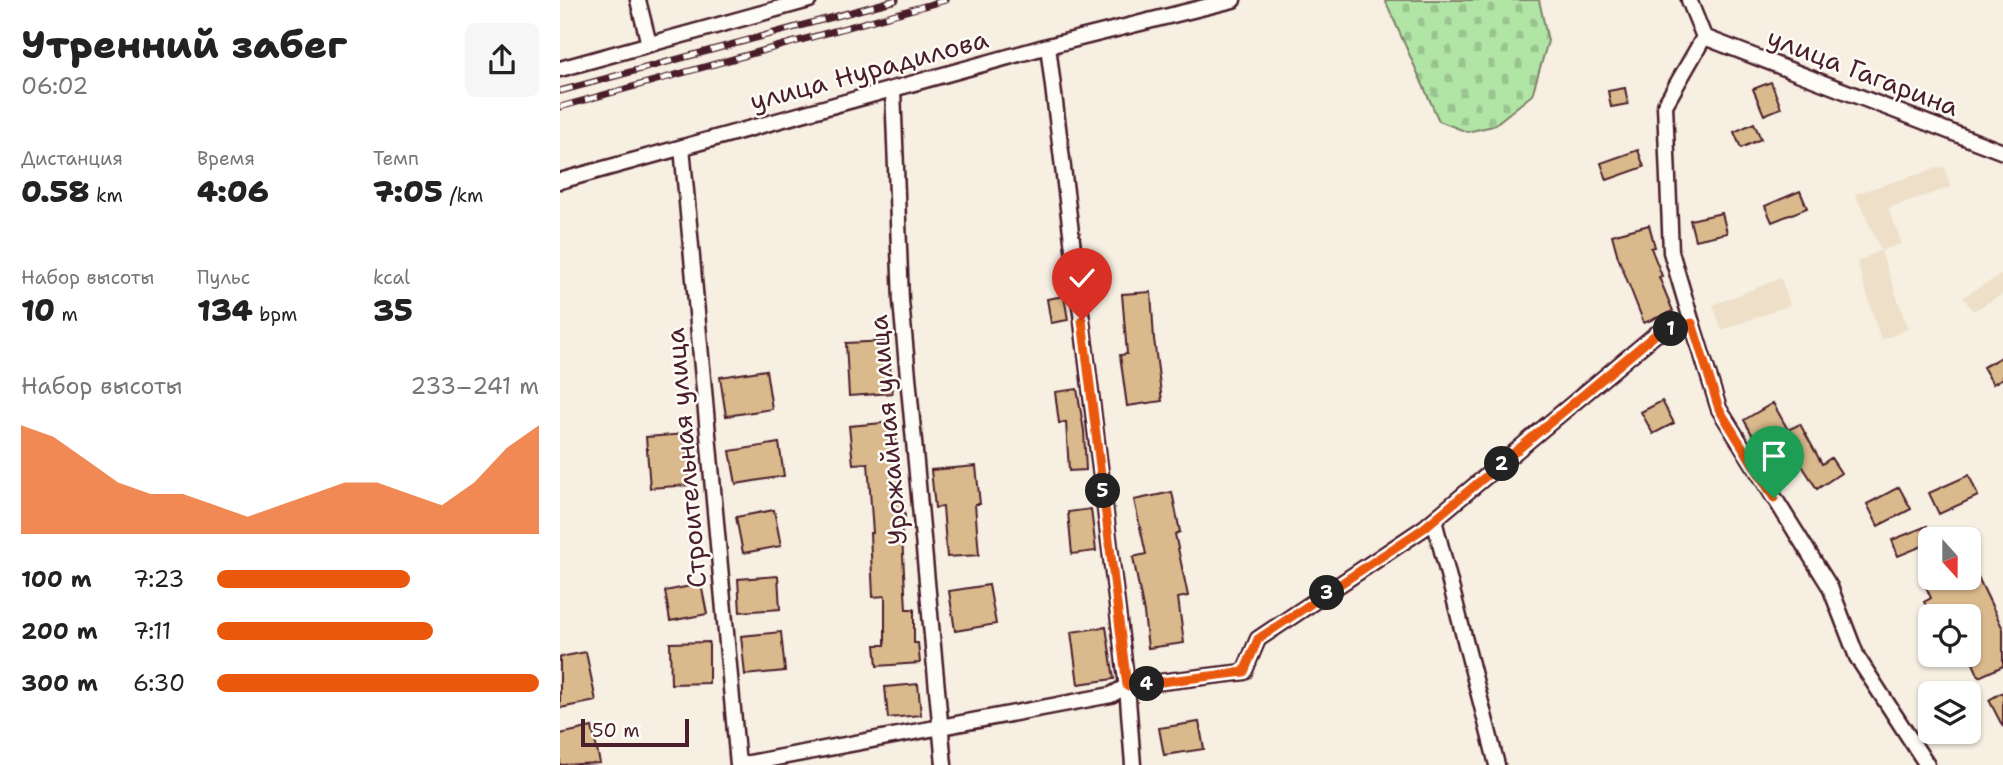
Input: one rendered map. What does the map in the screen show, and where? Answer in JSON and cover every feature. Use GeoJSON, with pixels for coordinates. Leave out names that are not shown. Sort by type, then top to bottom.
{"type":"FeatureCollection","features":[{"type":"Feature","properties":{"kind":"street"},"geometry":{"type":"LineString","coordinates":[[638,0],[649,44]]}},
{"type":"Feature","properties":{"kind":"street"},"geometry":{"type":"LineString","coordinates":[[560,69],[809,0]]}},
{"type":"Feature","properties":{"kind":"street","name":"улица Нурадилова"},"geometry":{"type":"LineString","coordinates":[[560,181],[1048,46],[1233,0]]}},
{"type":"Feature","properties":{"kind":"street"},"geometry":{"type":"LineString","coordinates":[[1689,0],[1704,37],[1665,104],[1671,252],[1692,323],[1719,409],[1830,587],[1857,657],[1927,765]]}},
{"type":"Feature","properties":{"kind":"street","name":"улица Гагарина"},"geometry":{"type":"LineString","coordinates":[[1704,37],[2003,152]]}},
{"type":"Feature","properties":{"kind":"street"},"geometry":{"type":"LineString","coordinates":[[1048,46],[1127,686],[1133,765]]}},
{"type":"Feature","properties":{"kind":"street","name":"Урожайная улица"},"geometry":{"type":"LineString","coordinates":[[893,89],[901,301],[944,765]]}},
{"type":"Feature","properties":{"kind":"street","name":"Строительная улица"},"geometry":{"type":"LineString","coordinates":[[682,147],[739,765]]}},
{"type":"Feature","properties":{"kind":"street"},"geometry":{"type":"LineString","coordinates":[[739,765],[1111,695],[1127,686],[1244,672],[1258,639],[1434,520],[1656,334],[1692,323]]}},
{"type":"Feature","properties":{"kind":"street"},"geometry":{"type":"LineString","coordinates":[[1434,520],[1497,765]]}},
{"type":"Feature","properties":{"kind":"shaded area"},"geometry":{"type":"Polygon","coordinates":[[[1944,166],[1951,187],[1888,208],[1902,243],[1881,251],[1908,329],[1881,340],[1857,262],[1881,250],[1855,194],[1944,166]]]}},
{"type":"Feature","properties":{"kind":"shaded area"},"geometry":{"type":"Polygon","coordinates":[[[2003,274],[2003,294],[1973,311],[1963,297],[2003,274]]]}},
{"type":"Feature","properties":{"kind":"shaded area"},"geometry":{"type":"Polygon","coordinates":[[[1781,278],[1790,305],[1722,330],[1713,305],[1781,278]]]}},
{"type":"Feature","properties":{"kind":"green space"},"geometry":{"type":"Polygon","coordinates":[[[1385,0],[1539,0],[1548,41],[1532,95],[1493,126],[1467,132],[1439,121],[1385,0]]]}},
{"type":"Feature","properties":{"kind":"building"},"geometry":{"type":"Polygon","coordinates":[[[1771,82],[1781,108],[1764,115],[1753,89],[1771,82]]]}},
{"type":"Feature","properties":{"kind":"building"},"geometry":{"type":"Polygon","coordinates":[[[1625,88],[1628,104],[1611,107],[1608,91],[1625,88]]]}},
{"type":"Feature","properties":{"kind":"building"},"geometry":{"type":"Polygon","coordinates":[[[1754,123],[1761,139],[1741,148],[1734,132],[1754,123]]]}},
{"type":"Feature","properties":{"kind":"building"},"geometry":{"type":"Polygon","coordinates":[[[1638,150],[1644,167],[1607,180],[1601,163],[1638,150]]]}},
{"type":"Feature","properties":{"kind":"building"},"geometry":{"type":"Polygon","coordinates":[[[1800,191],[1807,208],[1772,222],[1765,206],[1800,191]]]}},
{"type":"Feature","properties":{"kind":"building"},"geometry":{"type":"Polygon","coordinates":[[[1722,213],[1727,233],[1695,240],[1690,220],[1722,213]]]}},
{"type":"Feature","properties":{"kind":"building"},"geometry":{"type":"Polygon","coordinates":[[[1649,225],[1655,247],[1651,248],[1662,276],[1659,277],[1673,311],[1644,323],[1612,235],[1649,225]]]}},
{"type":"Feature","properties":{"kind":"building"},"geometry":{"type":"Polygon","coordinates":[[[1151,292],[1162,401],[1127,406],[1120,355],[1127,354],[1122,294],[1151,292]]]}},
{"type":"Feature","properties":{"kind":"building"},"geometry":{"type":"Polygon","coordinates":[[[1064,296],[1068,320],[1051,323],[1047,299],[1064,296]]]}},
{"type":"Feature","properties":{"kind":"building"},"geometry":{"type":"Polygon","coordinates":[[[888,341],[892,393],[849,396],[846,343],[888,341]]]}},
{"type":"Feature","properties":{"kind":"building"},"geometry":{"type":"Polygon","coordinates":[[[2003,356],[2003,378],[1993,384],[1983,367],[2003,356]]]}},
{"type":"Feature","properties":{"kind":"building"},"geometry":{"type":"Polygon","coordinates":[[[766,370],[772,409],[726,416],[720,377],[766,370]]]}},
{"type":"Feature","properties":{"kind":"building"},"geometry":{"type":"Polygon","coordinates":[[[1077,389],[1084,431],[1086,470],[1069,471],[1066,422],[1059,423],[1055,392],[1077,389]]]}},
{"type":"Feature","properties":{"kind":"building"},"geometry":{"type":"Polygon","coordinates":[[[1662,401],[1674,423],[1653,434],[1641,412],[1662,401]]]}},
{"type":"Feature","properties":{"kind":"building"},"geometry":{"type":"Polygon","coordinates":[[[1773,403],[1788,430],[1800,424],[1822,464],[1831,458],[1841,473],[1817,489],[1801,464],[1790,470],[1778,448],[1768,454],[1757,433],[1753,436],[1744,420],[1773,403]]]}},
{"type":"Feature","properties":{"kind":"building"},"geometry":{"type":"Polygon","coordinates":[[[894,422],[905,517],[901,518],[906,609],[914,609],[914,643],[918,643],[920,663],[877,666],[875,645],[885,645],[885,596],[873,597],[870,533],[873,533],[868,463],[853,464],[849,426],[894,422]]]}},
{"type":"Feature","properties":{"kind":"building"},"geometry":{"type":"Polygon","coordinates":[[[686,434],[690,485],[650,488],[646,437],[686,434]]]}},
{"type":"Feature","properties":{"kind":"building"},"geometry":{"type":"Polygon","coordinates":[[[779,443],[784,476],[736,484],[730,451],[779,443]]]}},
{"type":"Feature","properties":{"kind":"building"},"geometry":{"type":"Polygon","coordinates":[[[976,466],[980,504],[975,504],[979,555],[947,557],[943,507],[935,508],[931,470],[976,466]]]}},
{"type":"Feature","properties":{"kind":"building"},"geometry":{"type":"Polygon","coordinates":[[[1969,475],[1978,496],[1939,514],[1929,493],[1969,475]]]}},
{"type":"Feature","properties":{"kind":"building"},"geometry":{"type":"Polygon","coordinates":[[[1899,487],[1911,509],[1878,526],[1867,504],[1899,487]]]}},
{"type":"Feature","properties":{"kind":"building"},"geometry":{"type":"Polygon","coordinates":[[[1172,492],[1180,532],[1175,534],[1188,596],[1178,598],[1184,643],[1148,648],[1133,557],[1146,554],[1134,500],[1172,492]]]}},
{"type":"Feature","properties":{"kind":"building"},"geometry":{"type":"Polygon","coordinates":[[[1091,509],[1096,551],[1072,554],[1068,512],[1091,509]]]}},
{"type":"Feature","properties":{"kind":"building"},"geometry":{"type":"Polygon","coordinates":[[[774,510],[781,546],[743,553],[736,517],[774,510]]]}},
{"type":"Feature","properties":{"kind":"building"},"geometry":{"type":"Polygon","coordinates":[[[1918,530],[1918,548],[1898,556],[1892,540],[1918,530]]]}},
{"type":"Feature","properties":{"kind":"building"},"geometry":{"type":"Polygon","coordinates":[[[778,576],[780,609],[740,612],[738,579],[778,576]]]}},
{"type":"Feature","properties":{"kind":"building"},"geometry":{"type":"Polygon","coordinates":[[[1981,583],[2003,629],[2003,666],[1979,677],[1975,667],[1981,667],[1981,604],[1925,604],[1924,602],[1931,598],[1927,590],[1981,590],[1981,583]]]}},
{"type":"Feature","properties":{"kind":"building"},"geometry":{"type":"Polygon","coordinates":[[[701,584],[707,614],[670,621],[665,591],[701,584]]]}},
{"type":"Feature","properties":{"kind":"building"},"geometry":{"type":"Polygon","coordinates":[[[989,585],[996,624],[955,631],[949,591],[989,585]]]}},
{"type":"Feature","properties":{"kind":"building"},"geometry":{"type":"Polygon","coordinates":[[[1106,627],[1114,679],[1078,684],[1071,632],[1106,627]]]}},
{"type":"Feature","properties":{"kind":"building"},"geometry":{"type":"Polygon","coordinates":[[[781,632],[785,671],[745,675],[741,636],[781,632]]]}},
{"type":"Feature","properties":{"kind":"building"},"geometry":{"type":"Polygon","coordinates":[[[709,642],[709,683],[671,684],[670,643],[709,642]]]}},
{"type":"Feature","properties":{"kind":"building"},"geometry":{"type":"Polygon","coordinates":[[[586,652],[596,701],[560,708],[560,657],[586,652]]]}},
{"type":"Feature","properties":{"kind":"building"},"geometry":{"type":"Polygon","coordinates":[[[918,684],[921,715],[888,718],[885,687],[918,684]]]}},
{"type":"Feature","properties":{"kind":"building"},"geometry":{"type":"Polygon","coordinates":[[[2003,692],[2003,727],[1989,700],[2003,692]]]}},
{"type":"Feature","properties":{"kind":"building"},"geometry":{"type":"Polygon","coordinates":[[[1199,722],[1204,749],[1164,755],[1159,728],[1199,722]]]}},
{"type":"Feature","properties":{"kind":"building"},"geometry":{"type":"Polygon","coordinates":[[[592,727],[600,763],[560,765],[560,734],[592,727]]]}},
{"type":"Feature","properties":{"kind":"railway"},"geometry":{"type":"LineString","coordinates":[[560,91],[896,0]]}},
{"type":"Feature","properties":{"kind":"railway"},"geometry":{"type":"LineString","coordinates":[[560,107],[946,0]]}},
{"type":"Feature","properties":{"kind":"route"},"geometry":{"type":"LineString","coordinates":[[1082,320],[1127,686],[1244,672],[1258,639],[1424,528],[1656,334],[1692,323],[1719,409],[1774,498]]}}]}
